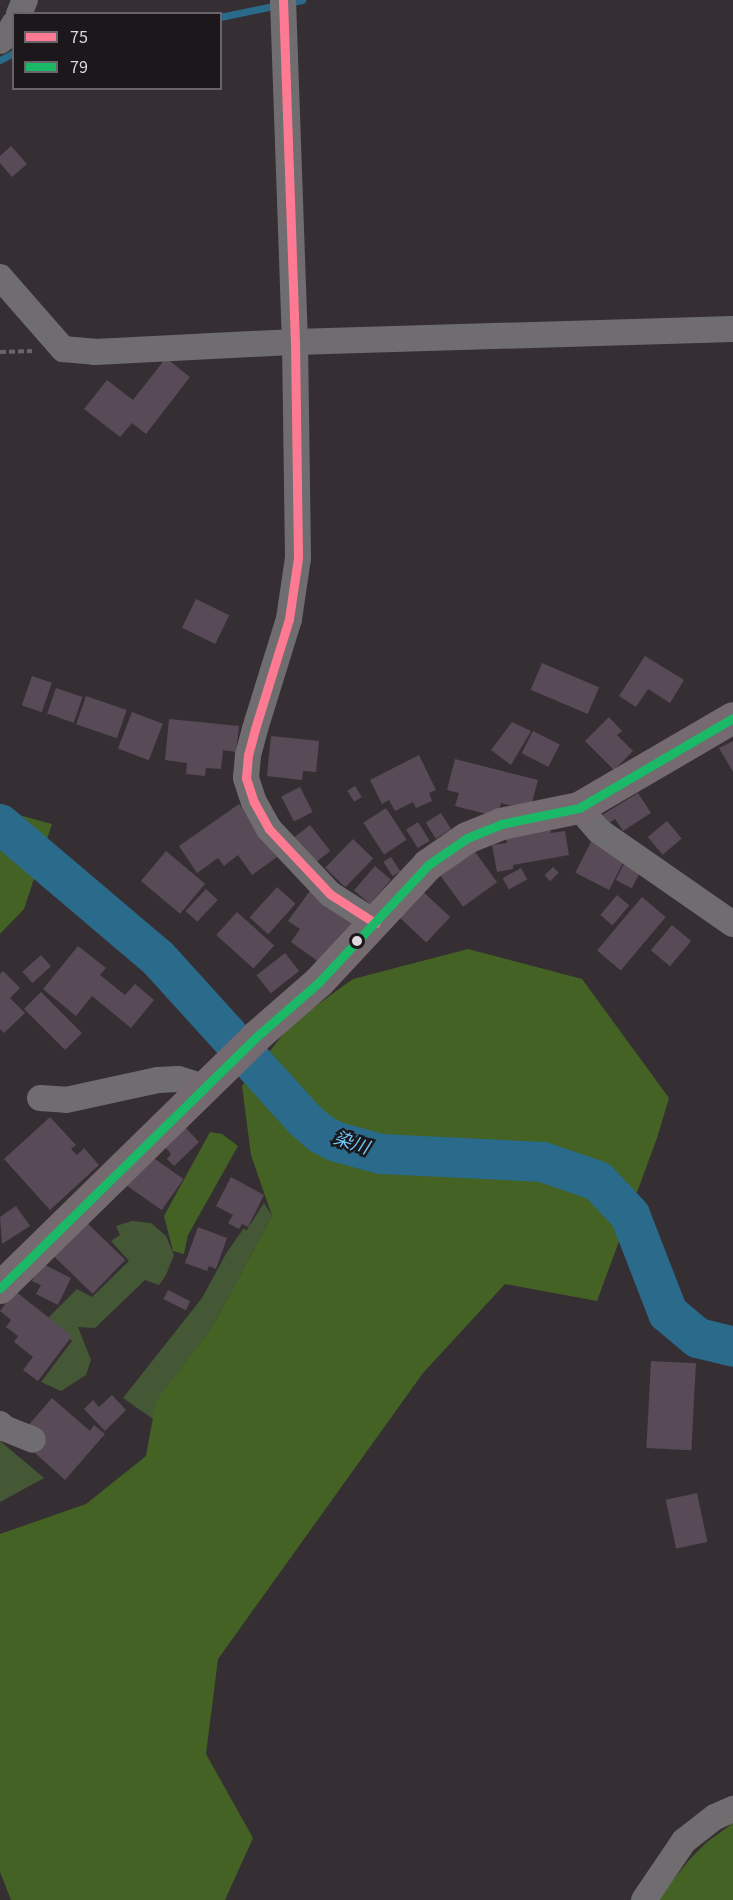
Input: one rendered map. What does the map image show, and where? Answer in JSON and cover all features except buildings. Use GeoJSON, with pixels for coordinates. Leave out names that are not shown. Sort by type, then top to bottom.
{"type":"FeatureCollection","features":[{"type":"Feature","properties":{"kind":"main road"},"geometry":{"type":"LineString","coordinates":[[0,1288],[256,1037],[319,982],[428,865],[467,838],[501,824],[579,808],[733,718]]}},
{"type":"Feature","properties":{"kind":"street"},"geometry":{"type":"LineString","coordinates":[[283,0],[295,342],[298,558],[289,619],[253,738],[246,778],[254,802],[269,829],[330,894],[375,923]]}},
{"type":"Feature","properties":{"kind":"street"},"geometry":{"type":"LineString","coordinates":[[0,42],[12,28]]}},
{"type":"Feature","properties":{"kind":"street"},"geometry":{"type":"LineString","coordinates":[[0,278],[63,349],[95,352],[295,342],[733,329]]}},
{"type":"Feature","properties":{"kind":"street"},"geometry":{"type":"LineString","coordinates":[[579,808],[599,831],[733,924]]}},
{"type":"Feature","properties":{"kind":"street"},"geometry":{"type":"LineString","coordinates":[[40,1098],[66,1100],[158,1080],[213,1079]]}},
{"type":"Feature","properties":{"kind":"street"},"geometry":{"type":"LineString","coordinates":[[0,1424],[4,1428],[33,1440]]}},
{"type":"Feature","properties":{"kind":"street"},"geometry":{"type":"LineString","coordinates":[[644,1900],[684,1841],[715,1818],[733,1809]]}},
{"type":"Feature","properties":{"kind":"green space"},"geometry":{"type":"Polygon","coordinates":[[[0,810],[52,824],[24,909],[0,934],[0,810]]]}},
{"type":"Feature","properties":{"kind":"green space"},"geometry":{"type":"Polygon","coordinates":[[[468,949],[582,979],[669,1098],[657,1138],[597,1301],[505,1284],[423,1373],[218,1659],[206,1754],[253,1838],[225,1900],[11,1900],[0,1872],[0,1534],[86,1504],[146,1456],[156,1401],[211,1329],[272,1216],[251,1155],[242,1086],[292,1023],[353,979],[468,949]]]}},
{"type":"Feature","properties":{"kind":"green space"},"geometry":{"type":"Polygon","coordinates":[[[210,1132],[222,1134],[238,1146],[188,1235],[184,1254],[173,1251],[164,1216],[210,1132]]]}},
{"type":"Feature","properties":{"kind":"green space"},"geometry":{"type":"Polygon","coordinates":[[[264,1203],[272,1216],[211,1329],[157,1401],[153,1419],[123,1398],[202,1298],[227,1252],[244,1228],[246,1231],[264,1203]]]}},
{"type":"Feature","properties":{"kind":"green space"},"geometry":{"type":"Polygon","coordinates":[[[132,1221],[151,1223],[166,1236],[174,1255],[166,1275],[159,1285],[145,1280],[95,1328],[78,1327],[91,1360],[86,1375],[61,1391],[41,1382],[72,1341],[48,1318],[77,1289],[92,1297],[129,1261],[111,1241],[120,1235],[116,1226],[132,1221]]]}},
{"type":"Feature","properties":{"kind":"green space"},"geometry":{"type":"Polygon","coordinates":[[[0,1441],[44,1478],[0,1502],[0,1441]]]}},
{"type":"Feature","properties":{"kind":"green space"},"geometry":{"type":"Polygon","coordinates":[[[733,1823],[733,1900],[657,1900],[690,1859],[707,1842],[733,1823]]]}},
{"type":"Feature","properties":{"kind":"waterway"},"geometry":{"type":"LineString","coordinates":[[222,17],[302,0]]}},
{"type":"Feature","properties":{"kind":"waterway"},"geometry":{"type":"LineString","coordinates":[[0,60],[12,54]]}},
{"type":"Feature","properties":{"kind":"waterway","name":"染川"},"geometry":{"type":"LineString","coordinates":[[0,824],[158,958],[305,1120],[321,1134],[337,1142],[381,1154],[543,1162],[598,1181],[630,1215],[668,1313],[698,1338],[733,1347]]}},
{"type":"Feature","properties":{"kind":"transit line","name":"75"},"geometry":{"type":"LineString","coordinates":[[283,0],[295,342],[298,558],[289,619],[255,729],[248,755],[246,778],[254,802],[269,829],[330,894],[375,923]]}},
{"type":"Feature","properties":{"kind":"transit line","name":"79"},"geometry":{"type":"LineString","coordinates":[[0,1288],[256,1037],[319,982],[428,865],[467,838],[501,824],[579,808],[733,718]]}}]}
